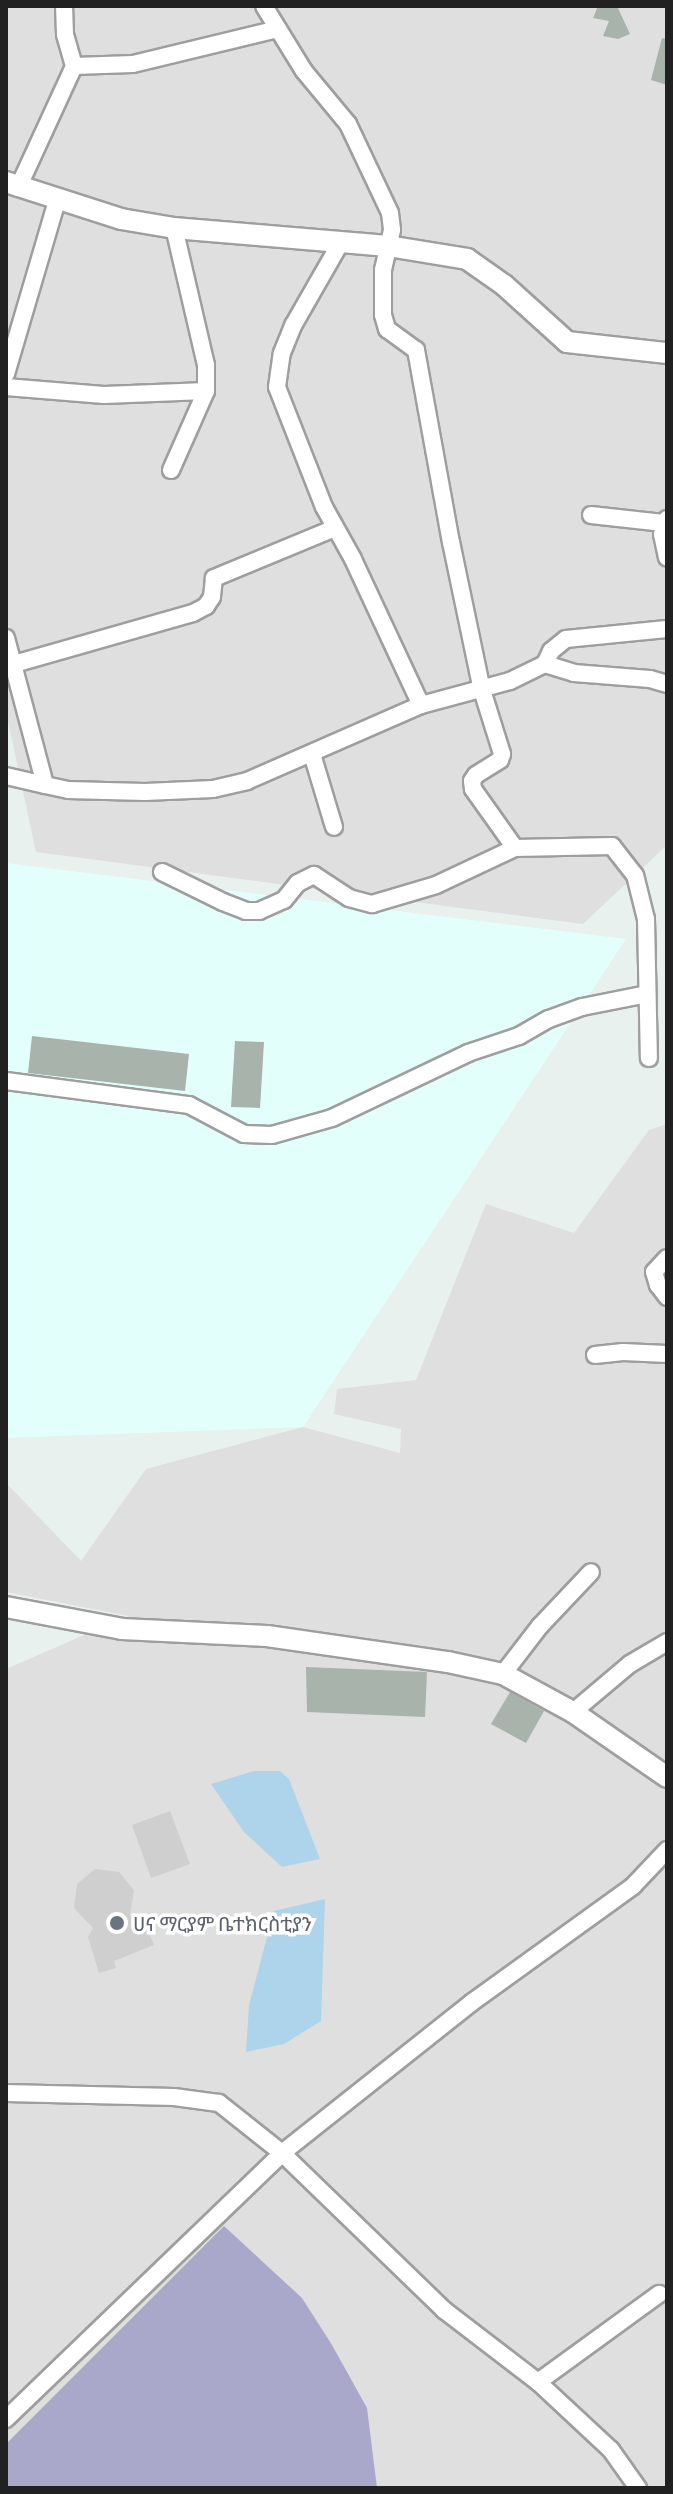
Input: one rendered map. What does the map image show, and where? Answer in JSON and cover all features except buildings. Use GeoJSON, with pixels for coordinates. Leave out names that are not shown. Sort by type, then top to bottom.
{"type":"FeatureCollection","features":[{"type":"Feature","properties":{"kind":"street"},"geometry":{"type":"LineString","coordinates":[[64,6],[65,34],[74,66],[12,185],[121,219],[174,228],[388,246],[467,259],[504,285],[567,342],[667,353]]}},
{"type":"Feature","properties":{"kind":"street"},"geometry":{"type":"LineString","coordinates":[[264,6],[304,71],[348,124],[390,213],[392,230],[383,315],[387,329],[416,350],[482,690],[502,754],[500,760],[476,775],[472,781],[473,789],[515,848]]}},
{"type":"Feature","properties":{"kind":"street"},"geometry":{"type":"LineString","coordinates":[[74,66],[133,64],[278,29]]}},
{"type":"Feature","properties":{"kind":"street"},"geometry":{"type":"LineString","coordinates":[[6,374],[57,201]]}},
{"type":"Feature","properties":{"kind":"street"},"geometry":{"type":"LineString","coordinates":[[171,470],[206,391],[201,335],[174,228]]}},
{"type":"Feature","properties":{"kind":"street"},"geometry":{"type":"LineString","coordinates":[[341,242],[294,324],[278,374],[281,398],[335,528],[353,559],[421,705]]}},
{"type":"Feature","properties":{"kind":"street"},"geometry":{"type":"LineString","coordinates":[[6,387],[104,395],[206,391]]}},
{"type":"Feature","properties":{"kind":"street"},"geometry":{"type":"LineString","coordinates":[[591,515],[666,521],[662,534],[667,557]]}},
{"type":"Feature","properties":{"kind":"street"},"geometry":{"type":"LineString","coordinates":[[14,664],[193,613],[206,606],[212,597],[214,578],[335,528]]}},
{"type":"Feature","properties":{"kind":"street"},"geometry":{"type":"LineString","coordinates":[[545,664],[551,651],[566,639],[667,629]]}},
{"type":"Feature","properties":{"kind":"street"},"geometry":{"type":"LineString","coordinates":[[6,638],[45,785]]}},
{"type":"Feature","properties":{"kind":"street"},"geometry":{"type":"LineString","coordinates":[[6,776],[68,790],[145,792],[213,789],[247,781],[421,705],[482,690],[545,664],[574,673],[650,679],[667,684]]}},
{"type":"Feature","properties":{"kind":"street"},"geometry":{"type":"LineString","coordinates":[[312,754],[334,827]]}},
{"type":"Feature","properties":{"kind":"street"},"geometry":{"type":"LineString","coordinates":[[162,872],[246,911],[274,907],[298,883],[314,875],[349,898],[372,904],[436,885],[515,848],[612,846],[624,857],[635,875],[646,919],[649,1058]]}},
{"type":"Feature","properties":{"kind":"street"},"geometry":{"type":"LineString","coordinates":[[6,1081],[189,1105],[244,1134],[272,1135],[332,1118],[468,1053],[519,1036],[549,1019],[582,1007],[647,994]]}},
{"type":"Feature","properties":{"kind":"street"},"geometry":{"type":"LineString","coordinates":[[667,1258],[654,1272],[658,1285],[667,1297]]}},
{"type":"Feature","properties":{"kind":"street"},"geometry":{"type":"LineString","coordinates":[[595,1355],[623,1352],[667,1354]]}},
{"type":"Feature","properties":{"kind":"street"},"geometry":{"type":"LineString","coordinates":[[503,1674],[540,1626],[591,1572]]}},
{"type":"Feature","properties":{"kind":"street"},"geometry":{"type":"LineString","coordinates":[[6,1607],[122,1629],[267,1636],[433,1660],[503,1674],[573,1712],[667,1777]]}},
{"type":"Feature","properties":{"kind":"street"},"geometry":{"type":"LineString","coordinates":[[573,1712],[630,1664],[667,1642]]}},
{"type":"Feature","properties":{"kind":"street"},"geometry":{"type":"LineString","coordinates":[[6,2419],[282,2153],[471,2003],[633,1886],[667,1850]]}},
{"type":"Feature","properties":{"kind":"street"},"geometry":{"type":"LineString","coordinates":[[6,2093],[174,2097],[219,2103],[282,2153],[444,2310],[538,2382],[611,2450],[638,2488]]}},
{"type":"Feature","properties":{"kind":"street"},"geometry":{"type":"LineString","coordinates":[[538,2382],[659,2294]]}},
{"type":"Feature","properties":{"kind":"shaded area"},"geometry":{"type":"Polygon","coordinates":[[[6,6],[667,6],[667,845],[583,924],[36,852],[6,712],[6,6]]]}},
{"type":"Feature","properties":{"kind":"shaded area"},"geometry":{"type":"Polygon","coordinates":[[[6,863],[626,939],[303,1427],[6,1438],[6,863]]]}},
{"type":"Feature","properties":{"kind":"shaded area"},"geometry":{"type":"Polygon","coordinates":[[[667,1124],[667,2488],[6,2488],[6,1669],[128,1616],[6,1592],[6,1483],[81,1561],[146,1469],[303,1427],[400,1453],[401,1429],[334,1414],[337,1389],[416,1380],[486,1204],[574,1233],[649,1130],[667,1124]]]}},
{"type":"Feature","properties":{"kind":"shaded area"},"geometry":{"type":"Polygon","coordinates":[[[254,1771],[280,1771],[289,1779],[320,1859],[282,1867],[244,1832],[211,1784],[254,1771]]]}},
{"type":"Feature","properties":{"kind":"shaded area"},"geometry":{"type":"Polygon","coordinates":[[[170,1811],[190,1864],[151,1878],[132,1825],[170,1811]]]}},
{"type":"Feature","properties":{"kind":"shaded area","name":"ሀና ማርያም ቤተክርስቲያን"},"geometry":{"type":"Polygon","coordinates":[[[95,1869],[119,1872],[134,1890],[130,1915],[143,1918],[154,1945],[114,1961],[116,1968],[99,1973],[88,1937],[93,1928],[74,1908],[77,1884],[95,1869]]]}},
{"type":"Feature","properties":{"kind":"shaded area"},"geometry":{"type":"Polygon","coordinates":[[[325,1899],[321,2021],[284,2044],[246,2052],[249,2005],[274,1911],[325,1899]]]}},
{"type":"Feature","properties":{"kind":"shaded area"},"geometry":{"type":"Polygon","coordinates":[[[224,2226],[302,2298],[332,2345],[367,2408],[377,2488],[6,2488],[6,2444],[224,2226]]]}},
{"type":"Feature","properties":{"kind":"place","name":"ሀና ማርያም ቤተክርስቲያን"},"geometry":{"type":"Point","coordinates":[117,1923]}}]}
